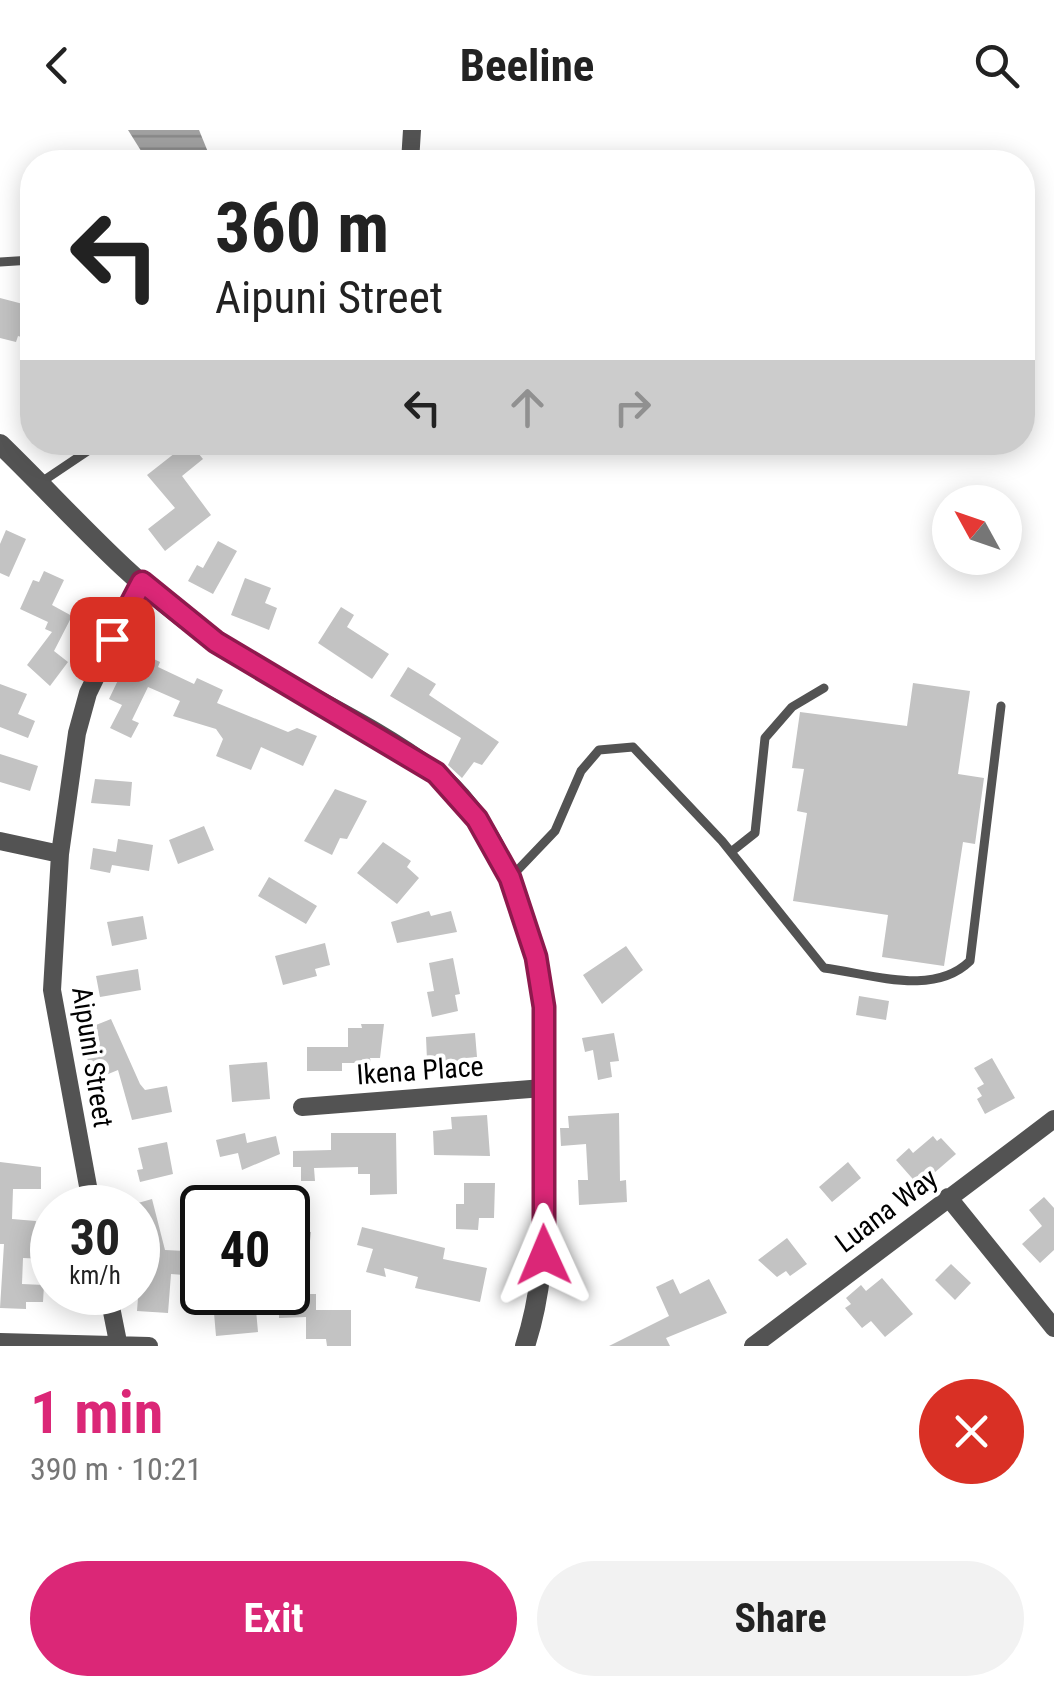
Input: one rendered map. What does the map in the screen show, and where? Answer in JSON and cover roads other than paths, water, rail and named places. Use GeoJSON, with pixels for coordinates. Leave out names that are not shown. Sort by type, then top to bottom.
{"type":"FeatureCollection","features":[{"type":"Feature","properties":{"kind":"street"},"geometry":{"type":"LineString","coordinates":[[0,444],[142,582],[222,645],[436,773],[477,819],[510,878],[536,957],[544,1007],[544,1255],[525,1346]]}},
{"type":"Feature","properties":{"kind":"street","name":"Aipuni Street"},"geometry":{"type":"LineString","coordinates":[[88,1185],[52,990],[60,854],[68,784],[88,693],[142,582]]}},
{"type":"Feature","properties":{"kind":"street"},"geometry":{"type":"LineString","coordinates":[[0,841],[60,854]]}},
{"type":"Feature","properties":{"kind":"street","name":"Ikena Place"},"geometry":{"type":"LineString","coordinates":[[302,1107],[543,1088]]}},
{"type":"Feature","properties":{"kind":"street","name":"Luana Way"},"geometry":{"type":"LineString","coordinates":[[753,1346],[1054,1118]]}},
{"type":"Feature","properties":{"kind":"street"},"geometry":{"type":"LineString","coordinates":[[948,1197],[1054,1328]]}},
{"type":"Feature","properties":{"kind":"street"},"geometry":{"type":"LineString","coordinates":[[113,1315],[118,1342]]}},
{"type":"Feature","properties":{"kind":"street"},"geometry":{"type":"LineString","coordinates":[[0,1342],[118,1342],[149,1346]]}},
{"type":"Feature","properties":{"kind":"lane"},"geometry":{"type":"LineString","coordinates":[[40,483],[81,455]]}},
{"type":"Feature","properties":{"kind":"lane"},"geometry":{"type":"LineString","coordinates":[[731,852],[755,833],[765,738],[792,707],[824,688]]}},
{"type":"Feature","properties":{"kind":"lane"},"geometry":{"type":"LineString","coordinates":[[510,878],[555,831],[581,771],[598,750],[632,748],[731,852],[824,968],[935,983],[954,977],[970,961],[1001,706]]}}]}
